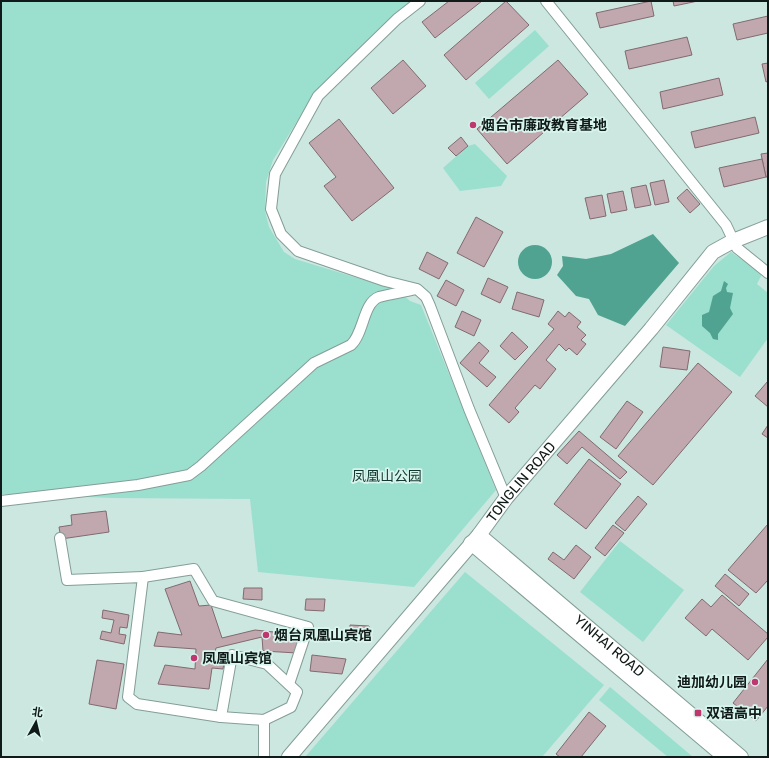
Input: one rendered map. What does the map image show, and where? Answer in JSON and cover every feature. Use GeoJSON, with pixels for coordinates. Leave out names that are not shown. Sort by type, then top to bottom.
{"type":"FeatureCollection","features":[{"type":"Feature","properties":{"kind":"street"},"geometry":{"type":"LineString","coordinates":[[420,1],[397,19],[318,96],[275,174],[271,208],[281,234],[298,251],[385,281],[417,289],[426,297],[469,409],[506,498]]}},
{"type":"Feature","properties":{"kind":"street"},"geometry":{"type":"LineString","coordinates":[[546,1],[726,225],[737,248],[768,273]]}},
{"type":"Feature","properties":{"kind":"street","name":"TONGLIN ROAD"},"geometry":{"type":"LineString","coordinates":[[289,757],[475,539],[506,498],[645,335],[713,252],[733,241],[768,227]]}},
{"type":"Feature","properties":{"kind":"street"},"geometry":{"type":"LineString","coordinates":[[1,501],[138,485],[189,475],[271,404],[314,363],[351,345],[356,341],[369,306],[373,301],[379,297],[417,289]]}},
{"type":"Feature","properties":{"kind":"street"},"geometry":{"type":"LineString","coordinates":[[60,538],[66,580],[143,577],[194,569],[213,601],[308,627],[289,684]]}},
{"type":"Feature","properties":{"kind":"street","name":"YINHAI ROAD"},"geometry":{"type":"LineString","coordinates":[[475,539],[725,757]]}},
{"type":"Feature","properties":{"kind":"street","name":"YINHAI ROAD"},"geometry":{"type":"LineString","coordinates":[[475,539],[741,757]]}},
{"type":"Feature","properties":{"kind":"street"},"geometry":{"type":"LineString","coordinates":[[143,577],[128,697],[137,704],[221,716],[264,720],[292,707],[297,692],[267,664],[232,655],[221,716]]}},
{"type":"Feature","properties":{"kind":"street"},"geometry":{"type":"LineString","coordinates":[[264,720],[264,757]]}},
{"type":"Feature","properties":{"kind":"green space","name":"凤凰山公园"},"geometry":{"type":"Polygon","coordinates":[[[1,1],[411,1],[386,22],[311,99],[273,160],[266,182],[265,211],[269,227],[284,252],[295,259],[397,290],[410,301],[421,305],[496,490],[414,587],[258,572],[250,499],[114,498],[1,494],[1,1]]]}},
{"type":"Feature","properties":{"kind":"green space"},"geometry":{"type":"Polygon","coordinates":[[[535,30],[549,46],[489,99],[475,83],[535,30]]]}},
{"type":"Feature","properties":{"kind":"green space"},"geometry":{"type":"Polygon","coordinates":[[[475,144],[507,176],[501,186],[460,191],[443,168],[468,146],[475,144]]]}},
{"type":"Feature","properties":{"kind":"green space"},"geometry":{"type":"Polygon","coordinates":[[[731,252],[762,274],[757,284],[768,293],[768,338],[740,377],[666,325],[714,266],[731,252]]]}},
{"type":"Feature","properties":{"kind":"green space"},"geometry":{"type":"Polygon","coordinates":[[[620,541],[684,590],[643,642],[580,592],[620,541]]]}},
{"type":"Feature","properties":{"kind":"green space"},"geometry":{"type":"Polygon","coordinates":[[[465,572],[604,685],[542,757],[305,757],[465,572]]]}},
{"type":"Feature","properties":{"kind":"green space"},"geometry":{"type":"Polygon","coordinates":[[[610,687],[693,757],[668,757],[599,700],[610,687]]]}},
{"type":"Feature","properties":{"kind":"shaded area"},"geometry":{"type":"Polygon","coordinates":[[[653,234],[679,263],[625,326],[598,315],[589,299],[576,296],[557,275],[563,266],[562,256],[586,259],[611,254],[653,234]]]}},
{"type":"Feature","properties":{"kind":"shaded area"},"geometry":{"type":"Polygon","coordinates":[[[532,245],[538,245],[542,246],[549,252],[552,262],[551,269],[545,276],[538,279],[532,279],[528,278],[521,272],[518,265],[518,259],[519,255],[525,248],[532,245]]]}},
{"type":"Feature","properties":{"kind":"shaded area"},"geometry":{"type":"Polygon","coordinates":[[[724,281],[728,284],[726,288],[727,292],[733,293],[730,308],[733,314],[718,334],[718,340],[713,339],[710,333],[702,326],[702,315],[709,312],[713,296],[721,291],[724,281]]]}},
{"type":"Feature","properties":{"kind":"building"},"geometry":{"type":"Polygon","coordinates":[[[449,1],[482,1],[435,38],[422,22],[449,1]]]}},
{"type":"Feature","properties":{"kind":"building"},"geometry":{"type":"Polygon","coordinates":[[[506,1],[529,25],[466,80],[444,55],[506,1]]]}},
{"type":"Feature","properties":{"kind":"building"},"geometry":{"type":"Polygon","coordinates":[[[651,1],[654,16],[600,28],[596,13],[651,1]]]}},
{"type":"Feature","properties":{"kind":"building"},"geometry":{"type":"Polygon","coordinates":[[[673,1],[698,1],[674,6],[673,1]]]}},
{"type":"Feature","properties":{"kind":"building"},"geometry":{"type":"Polygon","coordinates":[[[768,16],[768,33],[737,40],[733,24],[768,16]]]}},
{"type":"Feature","properties":{"kind":"building"},"geometry":{"type":"Polygon","coordinates":[[[687,37],[692,55],[629,69],[625,51],[687,37]]]}},
{"type":"Feature","properties":{"kind":"building"},"geometry":{"type":"Polygon","coordinates":[[[403,60],[426,86],[393,114],[371,88],[403,60]]]}},
{"type":"Feature","properties":{"kind":"building"},"geometry":{"type":"Polygon","coordinates":[[[558,60],[588,94],[507,164],[477,129],[558,60]]]}},
{"type":"Feature","properties":{"kind":"building"},"geometry":{"type":"Polygon","coordinates":[[[768,63],[768,81],[766,82],[762,64],[768,63]]]}},
{"type":"Feature","properties":{"kind":"building"},"geometry":{"type":"Polygon","coordinates":[[[719,78],[723,95],[663,109],[660,92],[719,78]]]}},
{"type":"Feature","properties":{"kind":"building"},"geometry":{"type":"Polygon","coordinates":[[[755,117],[759,133],[695,148],[691,132],[755,117]]]}},
{"type":"Feature","properties":{"kind":"building"},"geometry":{"type":"Polygon","coordinates":[[[339,119],[394,188],[352,221],[324,186],[336,177],[309,143],[339,119]]]}},
{"type":"Feature","properties":{"kind":"building"},"geometry":{"type":"Polygon","coordinates":[[[461,137],[468,146],[456,156],[448,148],[461,137]]]}},
{"type":"Feature","properties":{"kind":"building"},"geometry":{"type":"Polygon","coordinates":[[[768,153],[768,177],[766,177],[761,154],[768,153]]]}},
{"type":"Feature","properties":{"kind":"building"},"geometry":{"type":"Polygon","coordinates":[[[762,159],[766,177],[724,187],[719,168],[762,159]]]}},
{"type":"Feature","properties":{"kind":"building"},"geometry":{"type":"Polygon","coordinates":[[[664,180],[669,202],[655,205],[650,183],[664,180]]]}},
{"type":"Feature","properties":{"kind":"building"},"geometry":{"type":"Polygon","coordinates":[[[646,185],[651,205],[635,208],[631,188],[646,185]]]}},
{"type":"Feature","properties":{"kind":"building"},"geometry":{"type":"Polygon","coordinates":[[[687,189],[700,204],[690,213],[677,198],[687,189]]]}},
{"type":"Feature","properties":{"kind":"building"},"geometry":{"type":"Polygon","coordinates":[[[623,191],[627,210],[611,213],[607,194],[623,191]]]}},
{"type":"Feature","properties":{"kind":"building"},"geometry":{"type":"Polygon","coordinates":[[[602,195],[606,216],[590,219],[585,198],[602,195]]]}},
{"type":"Feature","properties":{"kind":"building"},"geometry":{"type":"Polygon","coordinates":[[[476,217],[503,232],[484,267],[457,253],[476,217]]]}},
{"type":"Feature","properties":{"kind":"building"},"geometry":{"type":"Polygon","coordinates":[[[427,252],[448,263],[439,279],[419,269],[427,252]]]}},
{"type":"Feature","properties":{"kind":"building"},"geometry":{"type":"Polygon","coordinates":[[[488,278],[508,287],[500,303],[481,294],[488,278]]]}},
{"type":"Feature","properties":{"kind":"building"},"geometry":{"type":"Polygon","coordinates":[[[446,280],[464,290],[456,306],[437,296],[446,280]]]}},
{"type":"Feature","properties":{"kind":"building"},"geometry":{"type":"Polygon","coordinates":[[[517,292],[544,300],[539,317],[512,309],[517,292]]]}},
{"type":"Feature","properties":{"kind":"building"},"geometry":{"type":"Polygon","coordinates":[[[462,311],[481,320],[474,336],[455,327],[462,311]]]}},
{"type":"Feature","properties":{"kind":"building"},"geometry":{"type":"Polygon","coordinates":[[[558,311],[565,317],[569,312],[581,322],[577,327],[586,335],[581,340],[586,344],[577,355],[569,348],[566,351],[559,344],[546,360],[556,369],[540,389],[535,385],[515,408],[519,412],[509,423],[489,405],[554,329],[548,324],[558,311]]]}},
{"type":"Feature","properties":{"kind":"building"},"geometry":{"type":"Polygon","coordinates":[[[512,332],[528,347],[515,360],[500,346],[512,332]]]}},
{"type":"Feature","properties":{"kind":"building"},"geometry":{"type":"Polygon","coordinates":[[[479,342],[489,351],[479,363],[496,377],[487,387],[460,363],[479,342]]]}},
{"type":"Feature","properties":{"kind":"building"},"geometry":{"type":"Polygon","coordinates":[[[663,347],[690,351],[687,370],[660,367],[663,347]]]}},
{"type":"Feature","properties":{"kind":"building"},"geometry":{"type":"Polygon","coordinates":[[[698,363],[732,392],[653,485],[618,456],[698,363]]]}},
{"type":"Feature","properties":{"kind":"building"},"geometry":{"type":"Polygon","coordinates":[[[768,381],[768,407],[755,396],[768,381]]]}},
{"type":"Feature","properties":{"kind":"building"},"geometry":{"type":"Polygon","coordinates":[[[627,401],[643,412],[616,449],[600,437],[627,401]]]}},
{"type":"Feature","properties":{"kind":"building"},"geometry":{"type":"Polygon","coordinates":[[[768,425],[768,438],[762,434],[768,425]]]}},
{"type":"Feature","properties":{"kind":"building"},"geometry":{"type":"Polygon","coordinates":[[[579,431],[627,472],[620,479],[582,447],[567,464],[557,455],[579,431]]]}},
{"type":"Feature","properties":{"kind":"building"},"geometry":{"type":"Polygon","coordinates":[[[589,459],[621,484],[586,529],[554,504],[589,459]]]}},
{"type":"Feature","properties":{"kind":"building"},"geometry":{"type":"Polygon","coordinates":[[[638,496],[647,504],[625,531],[615,523],[638,496]]]}},
{"type":"Feature","properties":{"kind":"building"},"geometry":{"type":"Polygon","coordinates":[[[106,511],[109,532],[61,539],[59,527],[72,525],[71,515],[106,511]]]}},
{"type":"Feature","properties":{"kind":"building"},"geometry":{"type":"Polygon","coordinates":[[[768,524],[768,580],[756,593],[728,570],[768,524]]]}},
{"type":"Feature","properties":{"kind":"building"},"geometry":{"type":"Polygon","coordinates":[[[613,525],[624,533],[605,556],[595,548],[613,525]]]}},
{"type":"Feature","properties":{"kind":"building"},"geometry":{"type":"Polygon","coordinates":[[[576,545],[591,557],[574,579],[548,559],[553,552],[564,560],[576,545]]]}},
{"type":"Feature","properties":{"kind":"building"},"geometry":{"type":"Polygon","coordinates":[[[725,574],[749,594],[739,606],[715,586],[725,574]]]}},
{"type":"Feature","properties":{"kind":"building","name":"烟台凤凰山宾馆"},"geometry":{"type":"Polygon","coordinates":[[[190,581],[199,606],[211,605],[222,638],[255,630],[302,635],[297,653],[263,651],[262,637],[216,648],[214,656],[225,657],[223,669],[212,668],[209,689],[158,684],[165,665],[195,669],[196,649],[154,646],[158,632],[182,635],[165,589],[190,581]]]}},
{"type":"Feature","properties":{"kind":"building"},"geometry":{"type":"Polygon","coordinates":[[[244,588],[262,588],[262,600],[243,599],[244,588]]]}},
{"type":"Feature","properties":{"kind":"building"},"geometry":{"type":"Polygon","coordinates":[[[722,595],[768,634],[768,637],[748,660],[712,629],[706,636],[685,618],[702,599],[711,607],[722,595]]]}},
{"type":"Feature","properties":{"kind":"building"},"geometry":{"type":"Polygon","coordinates":[[[306,599],[325,599],[324,611],[305,610],[306,599]]]}},
{"type":"Feature","properties":{"kind":"building"},"geometry":{"type":"Polygon","coordinates":[[[103,610],[129,615],[127,628],[120,627],[119,634],[126,635],[124,644],[100,639],[102,631],[111,633],[114,620],[102,618],[103,610]]]}},
{"type":"Feature","properties":{"kind":"building"},"geometry":{"type":"Polygon","coordinates":[[[350,625],[369,626],[369,637],[350,637],[350,625]]]}},
{"type":"Feature","properties":{"kind":"building"},"geometry":{"type":"Polygon","coordinates":[[[312,655],[346,659],[342,674],[310,671],[312,655]]]}},
{"type":"Feature","properties":{"kind":"building"},"geometry":{"type":"Polygon","coordinates":[[[768,659],[768,706],[756,721],[733,703],[768,659]]]}},
{"type":"Feature","properties":{"kind":"building"},"geometry":{"type":"Polygon","coordinates":[[[97,660],[124,664],[116,709],[89,704],[97,660]]]}},
{"type":"Feature","properties":{"kind":"building"},"geometry":{"type":"Polygon","coordinates":[[[589,712],[606,726],[581,757],[560,757],[556,754],[589,712]]]}},
{"type":"Feature","properties":{"kind":"place","name":"烟台市廉政教育基地"},"geometry":{"type":"Point","coordinates":[473,125]}},
{"type":"Feature","properties":{"kind":"place","name":"烟台凤凰山宾馆"},"geometry":{"type":"Point","coordinates":[266,635]}},
{"type":"Feature","properties":{"kind":"place","name":"凤凰山宾馆"},"geometry":{"type":"Point","coordinates":[194,658]}},
{"type":"Feature","properties":{"kind":"place","name":"迪加幼儿园"},"geometry":{"type":"Point","coordinates":[755,682]}},
{"type":"Feature","properties":{"kind":"place","name":"双语高中"},"geometry":{"type":"Point","coordinates":[698,713]}}]}
